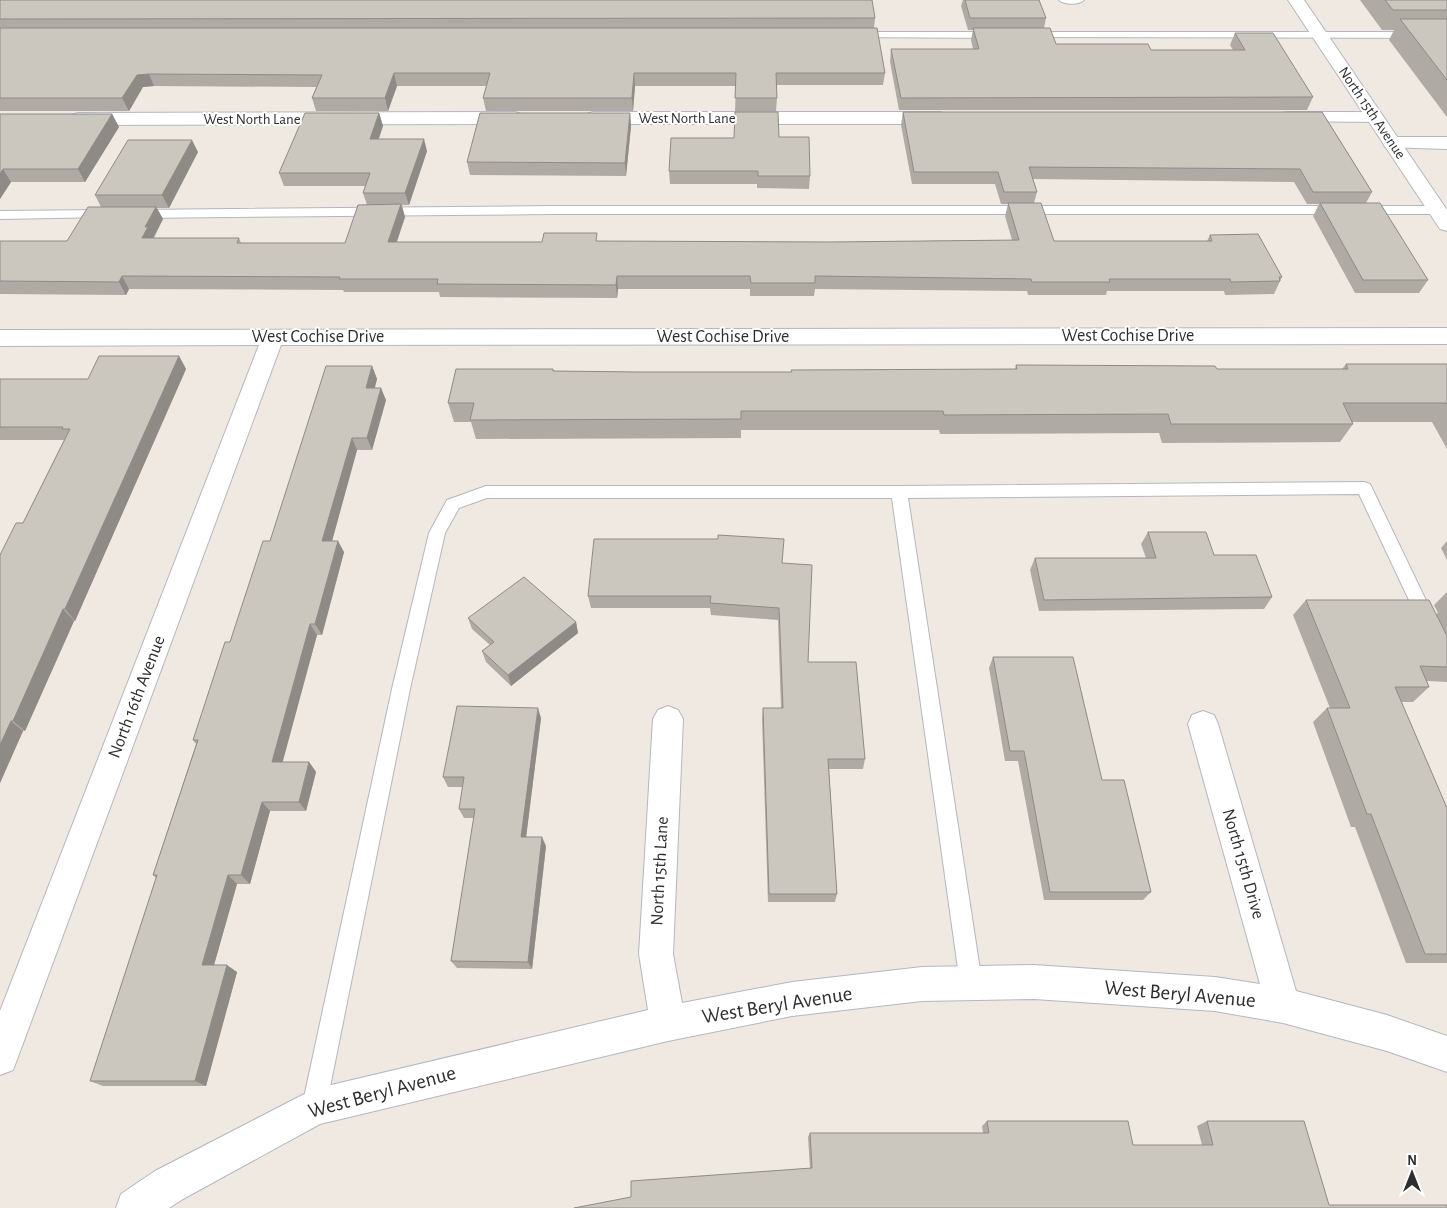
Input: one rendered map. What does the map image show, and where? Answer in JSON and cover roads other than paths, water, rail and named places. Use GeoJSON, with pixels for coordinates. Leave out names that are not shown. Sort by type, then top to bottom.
{"type":"FeatureCollection","features":[{"type":"Feature","properties":{"kind":"street","name":"North 15th Avenue"},"geometry":{"type":"LineString","coordinates":[[1296,0],[1442,218]]}},
{"type":"Feature","properties":{"kind":"street"},"geometry":{"type":"LineString","coordinates":[[1273,117],[1374,116]]}},
{"type":"Feature","properties":{"kind":"street","name":"West North Lane"},"geometry":{"type":"LineString","coordinates":[[58,119],[533,118]]}},
{"type":"Feature","properties":{"kind":"street","name":"West North Lane"},"geometry":{"type":"LineString","coordinates":[[573,118],[953,118]]}},
{"type":"Feature","properties":{"kind":"street"},"geometry":{"type":"LineString","coordinates":[[1392,143],[1447,142]]}},
{"type":"Feature","properties":{"kind":"street","name":"West Cochise Drive"},"geometry":{"type":"LineString","coordinates":[[0,338],[1447,336]]}},
{"type":"Feature","properties":{"kind":"street","name":"North 16th Avenue"},"geometry":{"type":"LineString","coordinates":[[0,1057],[274,337]]}},
{"type":"Feature","properties":{"kind":"street","name":"North 15th Lane"},"geometry":{"type":"LineString","coordinates":[[668,719],[656,954],[668,1023]]}},
{"type":"Feature","properties":{"kind":"street","name":"North 15th Drive"},"geometry":{"type":"LineString","coordinates":[[1203,724],[1283,1005]]}},
{"type":"Feature","properties":{"kind":"street","name":"West Beryl Avenue"},"geometry":{"type":"LineString","coordinates":[[135,1208],[169,1185],[314,1107],[668,1023],[792,999],[922,984],[1034,982],[1206,994],[1283,1005],[1387,1033],[1447,1054]]}},
{"type":"Feature","properties":{"kind":"lane"},"geometry":{"type":"LineString","coordinates":[[1064,0],[1079,0]]}},
{"type":"Feature","properties":{"kind":"lane"},"geometry":{"type":"LineString","coordinates":[[843,35],[1447,35]]}},
{"type":"Feature","properties":{"kind":"lane"},"geometry":{"type":"LineString","coordinates":[[0,215],[552,210],[1442,218]]}},
{"type":"Feature","properties":{"kind":"lane"},"geometry":{"type":"LineString","coordinates":[[314,1107],[401,689],[437,533],[453,504],[486,492],[899,492],[1364,488],[1447,663]]}},
{"type":"Feature","properties":{"kind":"lane"},"geometry":{"type":"LineString","coordinates":[[899,492],[971,983]]}}]}
